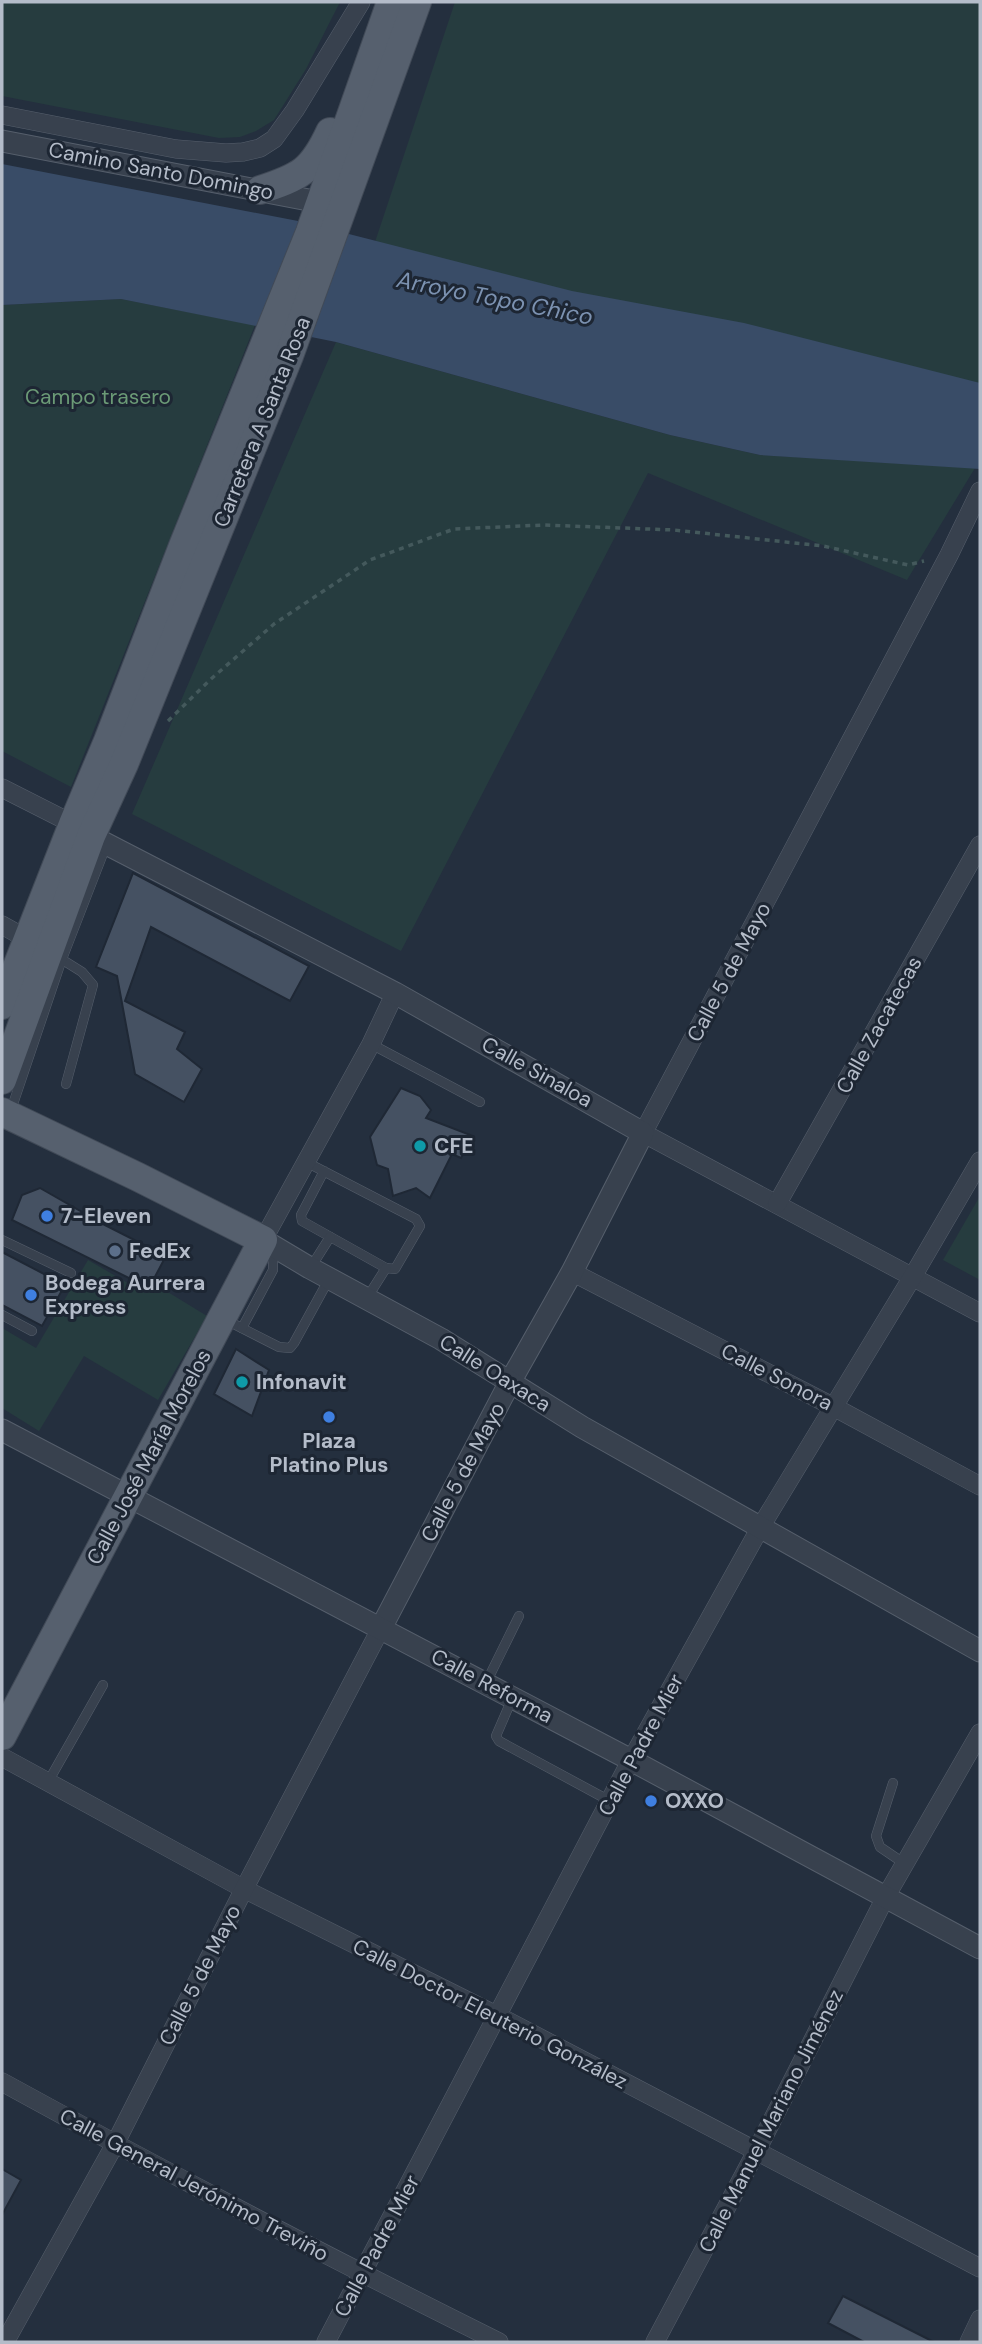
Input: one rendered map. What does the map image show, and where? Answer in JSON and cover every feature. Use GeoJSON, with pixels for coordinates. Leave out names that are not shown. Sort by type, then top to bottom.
{"type":"FeatureCollection","features":[{"type":"Feature","properties":{"kind":"main road","name":"Carretera A Santa Rosa"},"geometry":{"type":"LineString","coordinates":[[322,234],[319,202],[391,2]]}},
{"type":"Feature","properties":{"kind":"main road","name":"Carretera A Santa Rosa"},"geometry":{"type":"LineString","coordinates":[[46,950],[90,835],[108,741],[183,545],[276,355],[322,234],[417,2]]}},
{"type":"Feature","properties":{"kind":"main road"},"geometry":{"type":"LineString","coordinates":[[260,190],[300,175],[315,161],[352,79],[361,65],[371,57]]}},
{"type":"Feature","properties":{"kind":"main road"},"geometry":{"type":"LineString","coordinates":[[2,1005],[46,950]]}},
{"type":"Feature","properties":{"kind":"main road"},"geometry":{"type":"LineString","coordinates":[[2,1080],[46,950]]}},
{"type":"Feature","properties":{"kind":"main road","name":"Calle Oaxaca"},"geometry":{"type":"LineString","coordinates":[[6,1114],[263,1240]]}},
{"type":"Feature","properties":{"kind":"main road","name":"Calle José María Morelos"},"geometry":{"type":"LineString","coordinates":[[2,1736],[128,1495],[232,1323],[263,1240]]}},
{"type":"Feature","properties":{"kind":"street"},"geometry":{"type":"LineString","coordinates":[[2,115],[176,149],[226,153],[260,148],[275,139],[361,2]]}},
{"type":"Feature","properties":{"kind":"street","name":"Camino Santo Domingo"},"geometry":{"type":"LineString","coordinates":[[2,141],[319,202]]}},
{"type":"Feature","properties":{"kind":"street","name":"Calle 5 de Mayo"},"geometry":{"type":"LineString","coordinates":[[5,2342],[115,2144],[244,1889],[510,1382],[572,1272],[628,1161],[978,505]]}},
{"type":"Feature","properties":{"kind":"street"},"geometry":{"type":"LineString","coordinates":[[2,788],[90,835]]}},
{"type":"Feature","properties":{"kind":"street","name":"Calle Sinaloa"},"geometry":{"type":"LineString","coordinates":[[90,835],[395,993],[643,1133],[980,1313]]}},
{"type":"Feature","properties":{"kind":"street","name":"Calle Zacatecas"},"geometry":{"type":"LineString","coordinates":[[777,1204],[980,845]]}},
{"type":"Feature","properties":{"kind":"street"},"geometry":{"type":"LineString","coordinates":[[2,925],[46,950]]}},
{"type":"Feature","properties":{"kind":"street","name":"Calle José María Morelos"},"geometry":{"type":"LineString","coordinates":[[263,1240],[371,1044],[395,993]]}},
{"type":"Feature","properties":{"kind":"street"},"geometry":{"type":"LineString","coordinates":[[610,1114],[627,1137],[628,1161]]}},
{"type":"Feature","properties":{"kind":"street","name":"Calle Padre Mier"},"geometry":{"type":"LineString","coordinates":[[326,2342],[631,1759],[760,1528],[980,1161]]}},
{"type":"Feature","properties":{"kind":"street","name":"Calle Oaxaca"},"geometry":{"type":"LineString","coordinates":[[263,1240],[441,1339],[582,1427],[980,1651]]}},
{"type":"Feature","properties":{"kind":"street","name":"Calle Sonora"},"geometry":{"type":"LineString","coordinates":[[572,1272],[832,1406],[980,1486]]}},
{"type":"Feature","properties":{"kind":"street","name":"Calle Reforma"},"geometry":{"type":"LineString","coordinates":[[2,1430],[631,1759],[980,1948]]}},
{"type":"Feature","properties":{"kind":"street","name":"Calle Manuel Mariano Jiménez"},"geometry":{"type":"LineString","coordinates":[[655,2342],[757,2150],[885,1898],[980,1733]]}},
{"type":"Feature","properties":{"kind":"street","name":"Calle Doctor Eleuterio González"},"geometry":{"type":"LineString","coordinates":[[2,1757],[244,1889],[498,2016],[980,2268]]}},
{"type":"Feature","properties":{"kind":"street","name":"Calle General Jerónimo Treviño"},"geometry":{"type":"LineString","coordinates":[[2,2082],[362,2274],[499,2342]]}},
{"type":"Feature","properties":{"kind":"street"},"geometry":{"type":"LineString","coordinates":[[969,2342],[980,2319]]}},
{"type":"Feature","properties":{"kind":"lane"},"geometry":{"type":"LineString","coordinates":[[6,1114],[46,950],[90,835]]}},
{"type":"Feature","properties":{"kind":"lane"},"geometry":{"type":"LineString","coordinates":[[46,950],[82,972],[93,985],[66,1084]]}},
{"type":"Feature","properties":{"kind":"lane"},"geometry":{"type":"LineString","coordinates":[[371,1044],[480,1102]]}},
{"type":"Feature","properties":{"kind":"lane"},"geometry":{"type":"LineString","coordinates":[[306,1162],[324,1171],[419,1222],[420,1226],[399,1265],[391,1270],[386,1268],[302,1221],[301,1215],[324,1171]]}},
{"type":"Feature","properties":{"kind":"lane"},"geometry":{"type":"LineString","coordinates":[[310,1268],[330,1237]]}},
{"type":"Feature","properties":{"kind":"lane"},"geometry":{"type":"LineString","coordinates":[[2,1240],[71,1273]]}},
{"type":"Feature","properties":{"kind":"lane"},"geometry":{"type":"LineString","coordinates":[[367,1298],[386,1268]]}},
{"type":"Feature","properties":{"kind":"lane"},"geometry":{"type":"LineString","coordinates":[[232,1323],[279,1347],[289,1348],[295,1343],[330,1277]]}},
{"type":"Feature","properties":{"kind":"lane"},"geometry":{"type":"LineString","coordinates":[[2,1315],[32,1331]]}},
{"type":"Feature","properties":{"kind":"lane"},"geometry":{"type":"LineString","coordinates":[[486,1683],[519,1616]]}},
{"type":"Feature","properties":{"kind":"lane"},"geometry":{"type":"LineString","coordinates":[[48,1782],[103,1685]]}},
{"type":"Feature","properties":{"kind":"lane"},"geometry":{"type":"LineString","coordinates":[[513,1697],[496,1736],[499,1741],[610,1801]]}},
{"type":"Feature","properties":{"kind":"lane"},"geometry":{"type":"LineString","coordinates":[[893,1783],[876,1836],[880,1847],[905,1864]]}},
{"type":"Feature","properties":{"kind":"path"},"geometry":{"type":"LineString","coordinates":[[166,723],[274,624],[370,560],[454,529],[544,525],[674,530],[823,546],[908,565],[949,555]]}},
{"type":"Feature","properties":{"kind":"green space"},"geometry":{"type":"Polygon","coordinates":[[[2,2],[340,2],[306,69],[274,120],[240,137],[219,138],[2,96],[2,2]]]}},
{"type":"Feature","properties":{"kind":"green space"},"geometry":{"type":"Polygon","coordinates":[[[455,2],[980,2],[980,384],[572,292],[375,242],[455,2]]]}},
{"type":"Feature","properties":{"kind":"green space","name":"Campo trasero"},"geometry":{"type":"Polygon","coordinates":[[[121,299],[255,325],[71,787],[2,751],[2,305],[121,299]]]}},
{"type":"Feature","properties":{"kind":"green space"},"geometry":{"type":"Polygon","coordinates":[[[336,342],[670,435],[760,455],[975,468],[907,580],[648,473],[401,951],[132,814],[336,342]]]}},
{"type":"Feature","properties":{"kind":"green space"},"geometry":{"type":"Polygon","coordinates":[[[980,1196],[980,1280],[943,1260],[980,1196]]]}},
{"type":"Feature","properties":{"kind":"green space"},"geometry":{"type":"Polygon","coordinates":[[[88,1260],[145,1293],[158,1286],[207,1316],[158,1400],[84,1356],[39,1431],[2,1408],[2,1328],[36,1348],[88,1260]]]}},
{"type":"Feature","properties":{"kind":"water","name":"Arroyo Topo Chico"},"geometry":{"type":"Polygon","coordinates":[[[2,164],[298,221],[572,291],[744,323],[980,383],[980,469],[760,455],[670,435],[336,342],[121,299],[2,305],[2,164]]]}},
{"type":"Feature","properties":{"kind":"building"},"geometry":{"type":"Polygon","coordinates":[[[133,873],[309,966],[290,1001],[151,927],[125,1001],[185,1032],[177,1049],[202,1069],[184,1102],[135,1074],[117,976],[96,967],[133,873]]]}},
{"type":"Feature","properties":{"kind":"building","name":"CFE"},"geometry":{"type":"Polygon","coordinates":[[[401,1088],[420,1096],[431,1110],[426,1118],[473,1136],[461,1158],[452,1154],[430,1198],[416,1188],[393,1196],[388,1169],[377,1165],[370,1137],[401,1088]]]}},
{"type":"Feature","properties":{"kind":"building"},"geometry":{"type":"Polygon","coordinates":[[[40,1188],[81,1213],[166,1256],[149,1288],[12,1220],[22,1195],[40,1188]]]}},
{"type":"Feature","properties":{"kind":"building","name":"Bodega Aurrera Express"},"geometry":{"type":"Polygon","coordinates":[[[2,1252],[65,1285],[42,1326],[2,1305],[2,1252]]]}},
{"type":"Feature","properties":{"kind":"building","name":"Infonavit"},"geometry":{"type":"Polygon","coordinates":[[[236,1349],[269,1370],[252,1416],[214,1394],[236,1349]]]}},
{"type":"Feature","properties":{"kind":"building"},"geometry":{"type":"Polygon","coordinates":[[[2,2169],[21,2180],[2,2215],[2,2169]]]}},
{"type":"Feature","properties":{"kind":"building"},"geometry":{"type":"Polygon","coordinates":[[[843,2296],[934,2342],[864,2342],[828,2323],[843,2296]]]}},
{"type":"Feature","properties":{"kind":"place","name":"CFE"},"geometry":{"type":"Point","coordinates":[420,1146]}},
{"type":"Feature","properties":{"kind":"place","name":"7-Eleven"},"geometry":{"type":"Point","coordinates":[47,1216]}},
{"type":"Feature","properties":{"kind":"place","name":"FedEx"},"geometry":{"type":"Point","coordinates":[115,1251]}},
{"type":"Feature","properties":{"kind":"place","name":"Bodega Aurrera Express"},"geometry":{"type":"Point","coordinates":[31,1295]}},
{"type":"Feature","properties":{"kind":"place","name":"Infonavit"},"geometry":{"type":"Point","coordinates":[242,1382]}},
{"type":"Feature","properties":{"kind":"place","name":"Plaza Platino Plus"},"geometry":{"type":"Point","coordinates":[329,1417]}},
{"type":"Feature","properties":{"kind":"place","name":"OXXO"},"geometry":{"type":"Point","coordinates":[651,1801]}}]}
